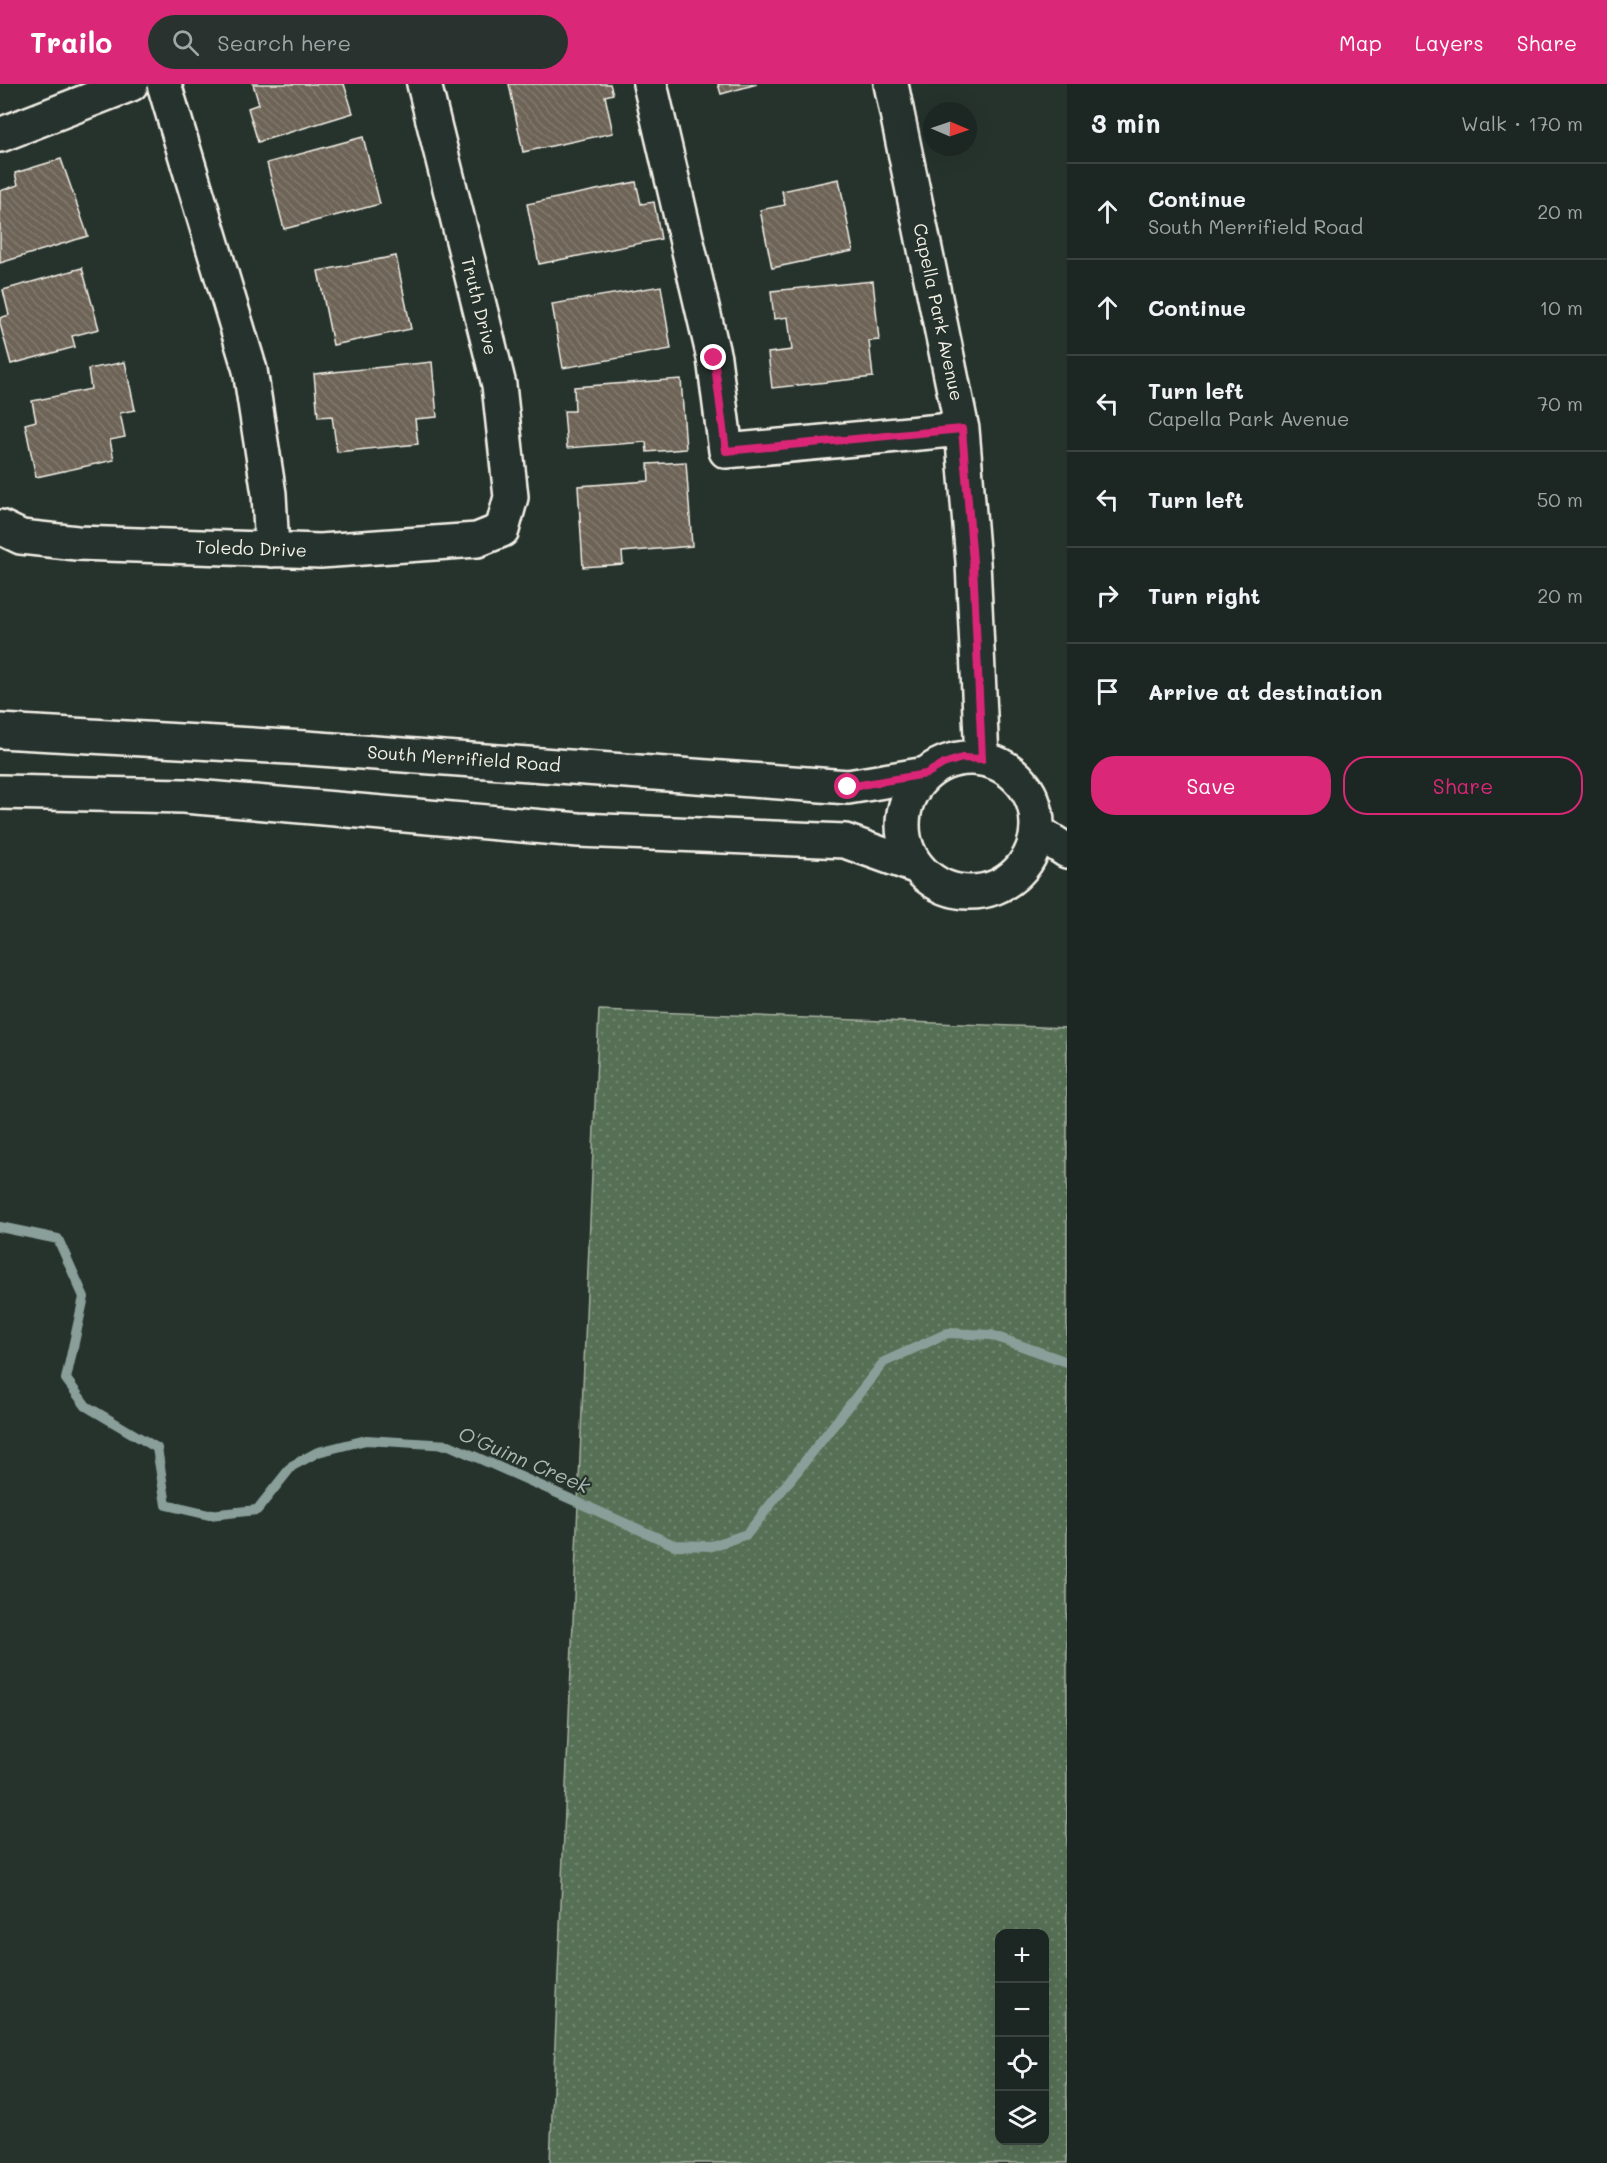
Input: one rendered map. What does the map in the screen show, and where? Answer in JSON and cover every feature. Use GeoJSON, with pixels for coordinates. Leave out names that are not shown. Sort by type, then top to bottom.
{"type":"FeatureCollection","features":[{"type":"Feature","properties":{"kind":"street"},"geometry":{"type":"LineString","coordinates":[[0,135],[131,84]]}},
{"type":"Feature","properties":{"kind":"street"},"geometry":{"type":"LineString","coordinates":[[164,84],[250,370],[268,494],[272,550]]}},
{"type":"Feature","properties":{"kind":"street","name":"Truth Drive"},"geometry":{"type":"LineString","coordinates":[[424,84],[499,385],[511,498],[502,530]]}},
{"type":"Feature","properties":{"kind":"street"},"geometry":{"type":"LineString","coordinates":[[650,84],[714,358],[726,451],[962,429]]}},
{"type":"Feature","properties":{"kind":"street","name":"Capella Park Avenue"},"geometry":{"type":"LineString","coordinates":[[891,84],[962,429],[973,562],[982,759]]}},
{"type":"Feature","properties":{"kind":"street","name":"Toledo Drive"},"geometry":{"type":"LineString","coordinates":[[0,527],[21,537],[77,543],[320,551],[477,540],[502,530]]}},
{"type":"Feature","properties":{"kind":"street","name":"South Merrifield Road"},"geometry":{"type":"LineString","coordinates":[[0,731],[306,748],[848,787],[926,774]]}},
{"type":"Feature","properties":{"kind":"street"},"geometry":{"type":"LineString","coordinates":[[0,792],[184,796],[579,830],[845,841],[915,866],[940,887],[972,894],[1002,885],[1027,863],[1038,832],[1037,812],[1030,793],[1017,777],[1001,765],[982,759],[962,758],[943,764],[926,774],[913,789],[905,808],[902,828],[906,848],[915,866]]}},
{"type":"Feature","properties":{"kind":"street"},"geometry":{"type":"LineString","coordinates":[[1038,832],[1067,851]]}},
{"type":"Feature","properties":{"kind":"green space"},"geometry":{"type":"Polygon","coordinates":[[[599,1010],[1067,1028],[1067,2163],[550,2163],[599,1010]]]}},
{"type":"Feature","properties":{"kind":"building"},"geometry":{"type":"Polygon","coordinates":[[[253,84],[344,84],[353,113],[258,142],[248,108],[259,104],[253,84]]]}},
{"type":"Feature","properties":{"kind":"building"},"geometry":{"type":"Polygon","coordinates":[[[509,84],[610,84],[613,94],[605,96],[613,133],[523,152],[509,84]]]}},
{"type":"Feature","properties":{"kind":"building"},"geometry":{"type":"Polygon","coordinates":[[[718,84],[757,84],[721,94],[718,84]]]}},
{"type":"Feature","properties":{"kind":"building"},"geometry":{"type":"Polygon","coordinates":[[[363,137],[380,204],[284,229],[267,163],[363,137]]]}},
{"type":"Feature","properties":{"kind":"building"},"geometry":{"type":"Polygon","coordinates":[[[61,159],[88,236],[0,263],[0,191],[18,185],[15,173],[61,159]]]}},
{"type":"Feature","properties":{"kind":"building"},"geometry":{"type":"Polygon","coordinates":[[[839,179],[853,251],[772,268],[760,210],[785,205],[782,191],[839,179]]]}},
{"type":"Feature","properties":{"kind":"building"},"geometry":{"type":"Polygon","coordinates":[[[636,182],[641,204],[654,202],[661,239],[539,264],[527,204],[636,182]]]}},
{"type":"Feature","properties":{"kind":"building"},"geometry":{"type":"Polygon","coordinates":[[[396,256],[411,329],[333,345],[318,271],[396,256]]]}},
{"type":"Feature","properties":{"kind":"building"},"geometry":{"type":"Polygon","coordinates":[[[82,268],[99,329],[72,336],[75,347],[11,364],[0,324],[0,318],[9,315],[3,290],[82,268]]]}},
{"type":"Feature","properties":{"kind":"building"},"geometry":{"type":"Polygon","coordinates":[[[873,281],[879,340],[869,341],[873,377],[772,388],[768,353],[792,350],[788,317],[774,319],[771,291],[873,281]]]}},
{"type":"Feature","properties":{"kind":"building"},"geometry":{"type":"Polygon","coordinates":[[[661,286],[671,349],[563,368],[552,304],[661,286]]]}},
{"type":"Feature","properties":{"kind":"building"},"geometry":{"type":"Polygon","coordinates":[[[125,362],[135,410],[120,413],[125,437],[110,440],[114,460],[36,477],[25,424],[36,421],[32,401],[91,389],[88,369],[125,362]]]}},
{"type":"Feature","properties":{"kind":"building"},"geometry":{"type":"Polygon","coordinates":[[[432,362],[437,417],[415,419],[418,444],[337,452],[332,416],[318,417],[314,374],[432,362]]]}},
{"type":"Feature","properties":{"kind":"building"},"geometry":{"type":"Polygon","coordinates":[[[681,379],[686,449],[647,452],[646,442],[567,448],[564,411],[575,411],[574,387],[681,379]]]}},
{"type":"Feature","properties":{"kind":"building"},"geometry":{"type":"Polygon","coordinates":[[[686,462],[692,546],[622,552],[623,564],[583,567],[578,486],[649,481],[648,464],[686,462]]]}},
{"type":"Feature","properties":{"kind":"waterway","name":"O'Guinn Creek"},"geometry":{"type":"LineString","coordinates":[[0,1227],[58,1239],[84,1297],[66,1379],[86,1406],[157,1448],[166,1505],[209,1515],[257,1510],[292,1466],[318,1452],[366,1440],[449,1445],[674,1545],[712,1546],[747,1534],[884,1362],[948,1333],[991,1335],[1067,1362]]}},
{"type":"Feature","properties":{"kind":"route"},"geometry":{"type":"LineString","coordinates":[[714,358],[726,451],[962,429],[973,562],[982,759],[962,758],[943,764],[926,774],[848,787]]}}]}
